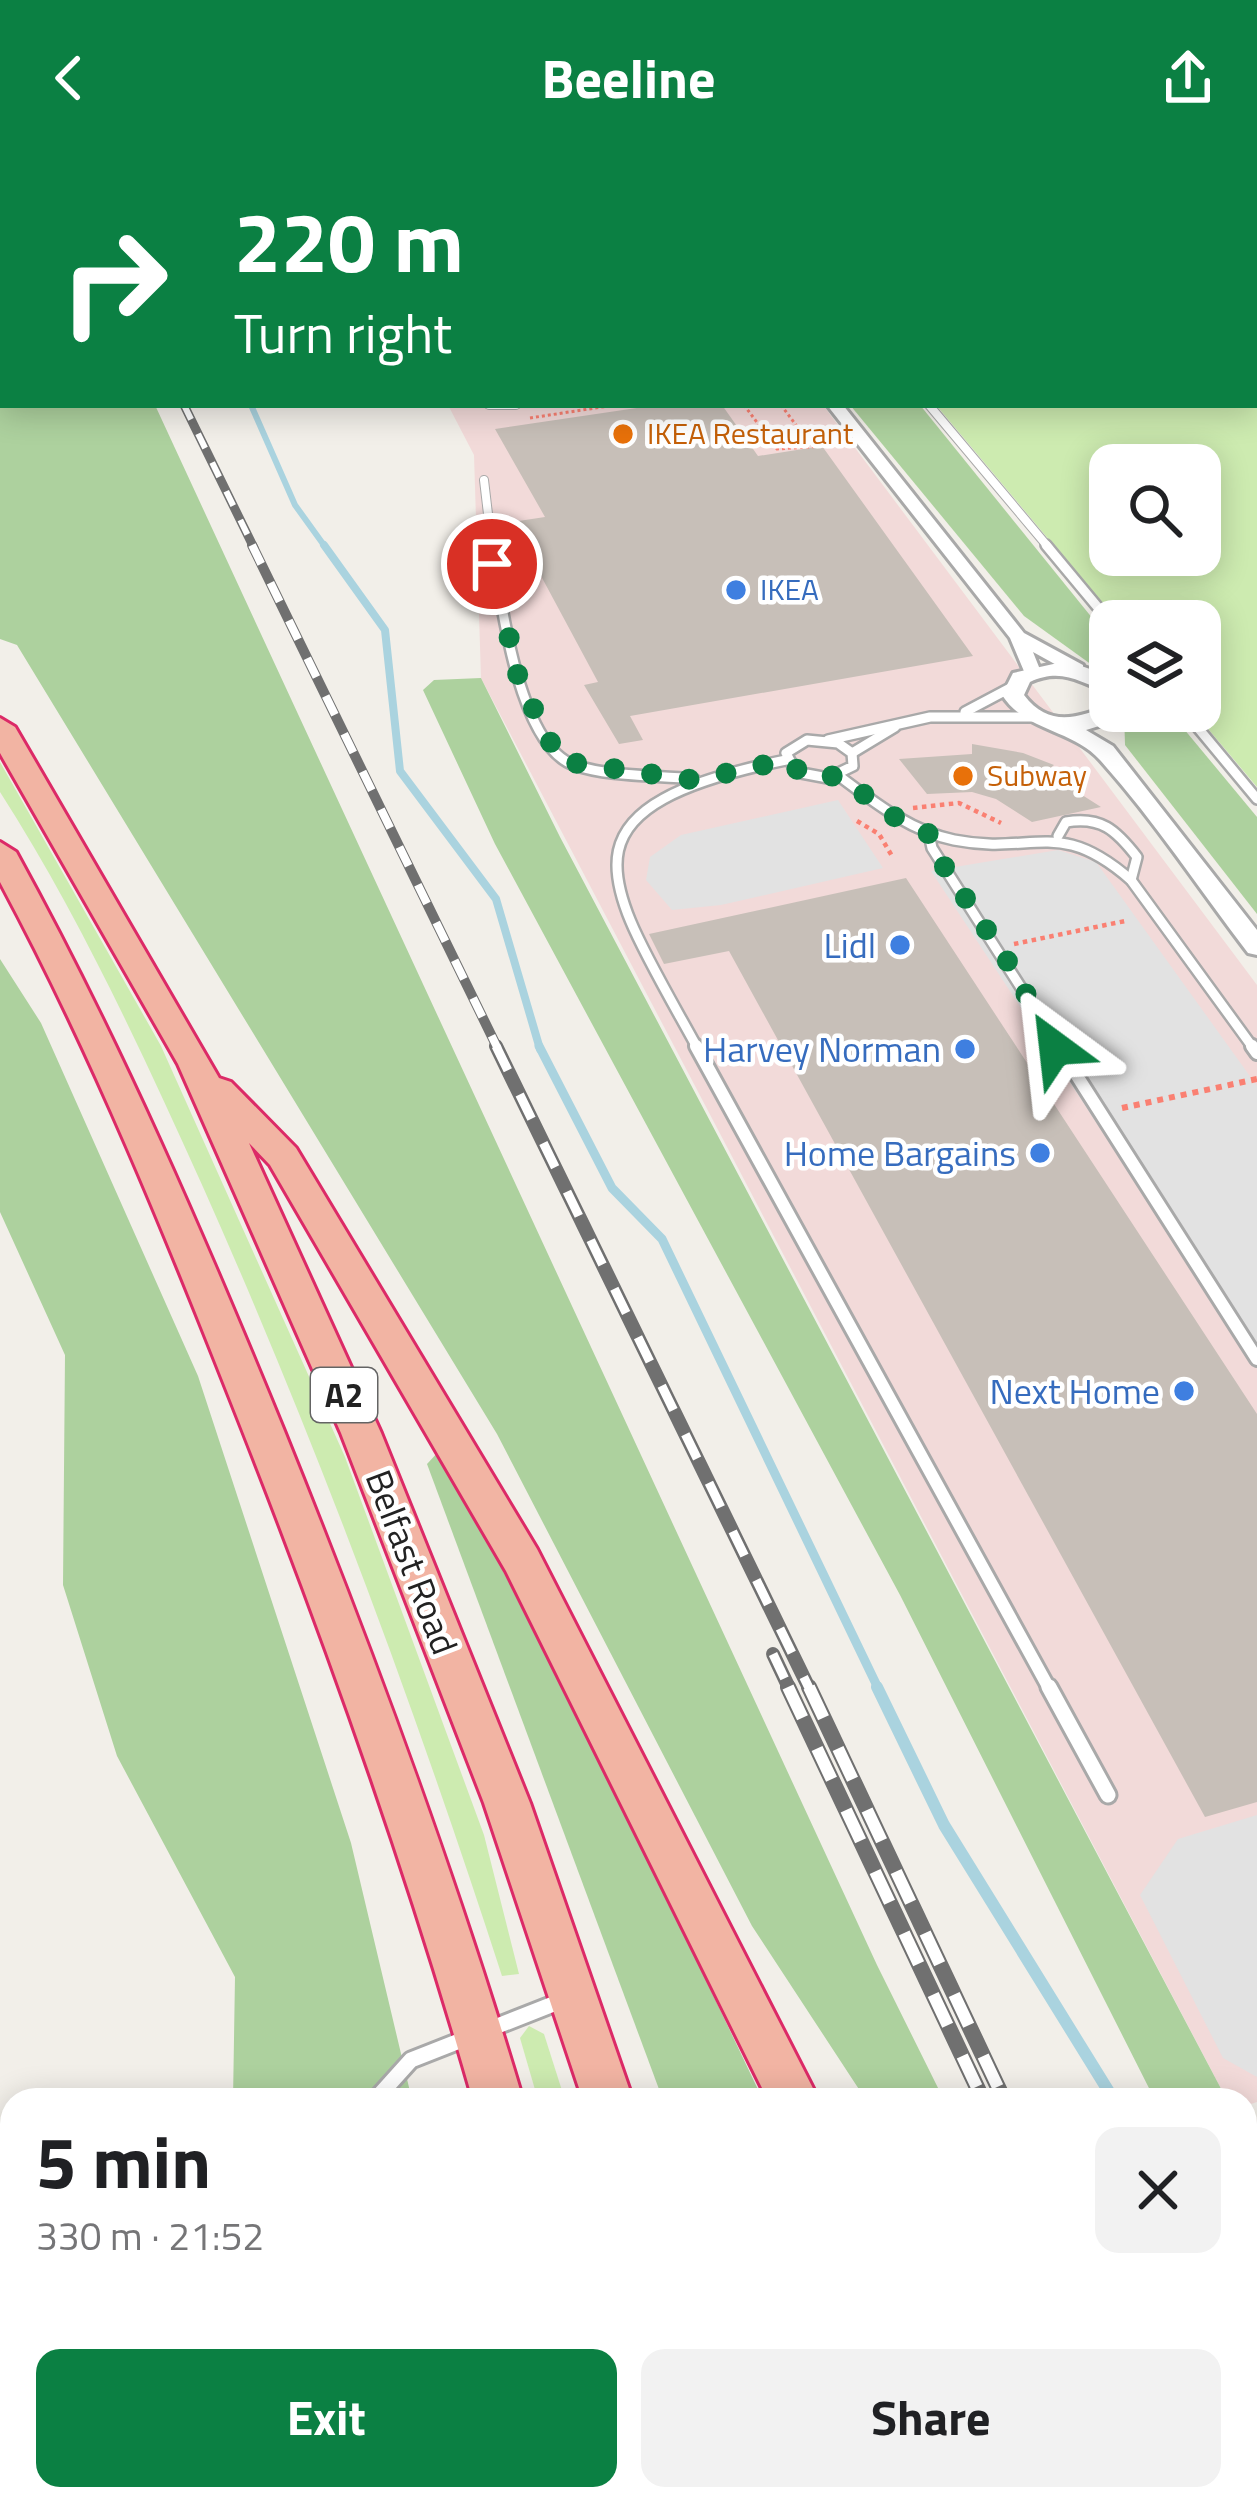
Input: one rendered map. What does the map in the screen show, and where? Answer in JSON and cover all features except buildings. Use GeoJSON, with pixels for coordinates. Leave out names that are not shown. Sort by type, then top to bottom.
{"type":"FeatureCollection","features":[{"type":"Feature","properties":{"kind":"highway","name":"Belfast Road"},"geometry":{"type":"LineString","coordinates":[[4,738],[195,1064],[361,1433],[507,1803],[604,2088]]}},
{"type":"Feature","properties":{"kind":"highway","name":"A2"},"geometry":{"type":"LineString","coordinates":[[0,852],[146,1138],[359,1676],[495,2088]]}},
{"type":"Feature","properties":{"kind":"highway"},"geometry":{"type":"LineString","coordinates":[[195,1064],[283,1157],[510,1540],[788,2088]]}},
{"type":"Feature","properties":{"kind":"street"},"geometry":{"type":"LineString","coordinates":[[837,408],[1018,637],[1089,675]]}},
{"type":"Feature","properties":{"kind":"street"},"geometry":{"type":"LineString","coordinates":[[1018,637],[1023,679],[1017,704],[1035,718],[1089,723]]}},
{"type":"Feature","properties":{"kind":"street"},"geometry":{"type":"LineString","coordinates":[[1023,679],[1077,669]]}},
{"type":"Feature","properties":{"kind":"street"},"geometry":{"type":"LineString","coordinates":[[1061,724],[1105,751],[1257,947]]}},
{"type":"Feature","properties":{"kind":"street"},"geometry":{"type":"LineString","coordinates":[[1105,751],[1108,732]]}},
{"type":"Feature","properties":{"kind":"lane"},"geometry":{"type":"LineString","coordinates":[[932,408],[1092,600]]}},
{"type":"Feature","properties":{"kind":"lane"},"geometry":{"type":"LineString","coordinates":[[484,479],[492,564],[519,680],[560,761],[695,780]]}},
{"type":"Feature","properties":{"kind":"lane"},"geometry":{"type":"LineString","coordinates":[[964,712],[1023,679]]}},
{"type":"Feature","properties":{"kind":"lane"},"geometry":{"type":"LineString","coordinates":[[1035,718],[964,712],[852,730],[828,740],[797,743],[786,760],[695,780],[646,809],[625,834],[614,875],[630,925],[1108,1795]]}},
{"type":"Feature","properties":{"kind":"lane"},"geometry":{"type":"LineString","coordinates":[[852,753],[902,724]]}},
{"type":"Feature","properties":{"kind":"lane"},"geometry":{"type":"LineString","coordinates":[[1201,732],[1257,799]]}},
{"type":"Feature","properties":{"kind":"lane"},"geometry":{"type":"LineString","coordinates":[[828,740],[852,753]]}},
{"type":"Feature","properties":{"kind":"lane"},"geometry":{"type":"LineString","coordinates":[[786,760],[805,776],[839,776],[853,766],[852,753]]}},
{"type":"Feature","properties":{"kind":"lane"},"geometry":{"type":"LineString","coordinates":[[839,776],[899,820],[929,834],[990,844],[1058,836],[1106,856],[1131,880],[1257,1053]]}},
{"type":"Feature","properties":{"kind":"lane"},"geometry":{"type":"LineString","coordinates":[[1058,836],[1066,822],[1090,817],[1106,820],[1137,856],[1131,880]]}},
{"type":"Feature","properties":{"kind":"lane"},"geometry":{"type":"LineString","coordinates":[[929,834],[932,848],[998,947],[1097,1114],[1257,1359]]}},
{"type":"Feature","properties":{"kind":"lane"},"geometry":{"type":"LineString","coordinates":[[386,2088],[411,2060],[572,1996]]}},
{"type":"Feature","properties":{"kind":"path"},"geometry":{"type":"LineString","coordinates":[[521,419],[595,408]]}},
{"type":"Feature","properties":{"kind":"path"},"geometry":{"type":"LineString","coordinates":[[746,408],[777,449],[839,445]]}},
{"type":"Feature","properties":{"kind":"path"},"geometry":{"type":"LineString","coordinates":[[783,408],[811,445]]}},
{"type":"Feature","properties":{"kind":"path"},"geometry":{"type":"LineString","coordinates":[[910,810],[936,800],[958,802],[1012,832]]}},
{"type":"Feature","properties":{"kind":"path"},"geometry":{"type":"LineString","coordinates":[[857,821],[879,834],[892,856]]}},
{"type":"Feature","properties":{"kind":"path"},"geometry":{"type":"LineString","coordinates":[[998,947],[1125,921]]}},
{"type":"Feature","properties":{"kind":"path"},"geometry":{"type":"LineString","coordinates":[[1097,1114],[1257,1079]]}},
{"type":"Feature","properties":{"kind":"shaded area"},"geometry":{"type":"Polygon","coordinates":[[[450,408],[825,408],[1257,985],[1257,2088],[1221,2088],[481,678],[474,455],[450,408]]]}},
{"type":"Feature","properties":{"kind":"shaded area"},"geometry":{"type":"Polygon","coordinates":[[[838,800],[883,868],[721,905],[672,910],[646,880],[650,857],[681,835],[838,800]]]}},
{"type":"Feature","properties":{"kind":"shaded area"},"geometry":{"type":"Polygon","coordinates":[[[1058,850],[1096,862],[1257,1086],[1257,1367],[931,871],[1058,850]]]}},
{"type":"Feature","properties":{"kind":"shaded area"},"geometry":{"type":"Polygon","coordinates":[[[1257,1815],[1257,2077],[1223,2058],[1140,1895],[1178,1839],[1257,1815]]]}},
{"type":"Feature","properties":{"kind":"green space"},"geometry":{"type":"Polygon","coordinates":[[[0,408],[156,408],[938,2088],[858,2088],[752,1926],[497,1434],[17,645],[0,639],[0,408]]]}},
{"type":"Feature","properties":{"kind":"green space"},"geometry":{"type":"Polygon","coordinates":[[[852,408],[922,408],[1089,614],[1089,663],[1024,616],[852,408]]]}},
{"type":"Feature","properties":{"kind":"green space"},"geometry":{"type":"Polygon","coordinates":[[[939,408],[1257,408],[1257,787],[1211,732],[1221,732],[1221,600],[1099,600],[939,408]]]}},
{"type":"Feature","properties":{"kind":"green space"},"geometry":{"type":"Polygon","coordinates":[[[481,678],[560,837],[1221,2088],[1149,2088],[900,1595],[495,844],[423,690],[434,680],[481,678]]]}},
{"type":"Feature","properties":{"kind":"green space"},"geometry":{"type":"Polygon","coordinates":[[[1125,732],[1186,732],[1257,817],[1257,914],[1125,745],[1125,732]]]}},
{"type":"Feature","properties":{"kind":"green space"},"geometry":{"type":"Polygon","coordinates":[[[0,762],[161,1046],[345,1457],[484,1835],[519,1974],[502,1976],[363,1578],[245,1284],[109,986],[0,792],[0,762]]]}},
{"type":"Feature","properties":{"kind":"green space"},"geometry":{"type":"Polygon","coordinates":[[[0,959],[41,1023],[198,1376],[351,1843],[409,2088],[233,2088],[235,1977],[117,1756],[63,1585],[65,1355],[0,1212],[0,959]]]}},
{"type":"Feature","properties":{"kind":"green space"},"geometry":{"type":"Polygon","coordinates":[[[440,1450],[597,1751],[757,2088],[659,2088],[427,1464],[440,1450]]]}},
{"type":"Feature","properties":{"kind":"green space"},"geometry":{"type":"Polygon","coordinates":[[[529,2026],[544,2034],[561,2088],[535,2088],[520,2038],[529,2026]]]}},
{"type":"Feature","properties":{"kind":"waterway"},"geometry":{"type":"LineString","coordinates":[[252,408],[295,505],[326,548]]}},
{"type":"Feature","properties":{"kind":"waterway"},"geometry":{"type":"LineString","coordinates":[[324,545],[385,630],[400,771],[496,899],[539,1047]]}},
{"type":"Feature","properties":{"kind":"waterway"},"geometry":{"type":"LineString","coordinates":[[539,1047],[612,1188],[662,1239],[879,1690]]}},
{"type":"Feature","properties":{"kind":"waterway"},"geometry":{"type":"LineString","coordinates":[[877,1687],[944,1825],[1107,2088]]}},
{"type":"Feature","properties":{"kind":"railway"},"geometry":{"type":"LineString","coordinates":[[185,408],[254,548]]}},
{"type":"Feature","properties":{"kind":"railway"},"geometry":{"type":"LineString","coordinates":[[252,545],[498,1049]]}},
{"type":"Feature","properties":{"kind":"railway"},"geometry":{"type":"LineString","coordinates":[[496,1046],[810,1690]]}},
{"type":"Feature","properties":{"kind":"railway"},"geometry":{"type":"LineString","coordinates":[[773,1654],[790,1690]]}},
{"type":"Feature","properties":{"kind":"railway"},"geometry":{"type":"LineString","coordinates":[[788,1687],[977,2088]]}},
{"type":"Feature","properties":{"kind":"railway"},"geometry":{"type":"LineString","coordinates":[[809,1687],[998,2088]]}},
{"type":"Feature","properties":{"kind":"place","name":"IKEA Restaurant"},"geometry":{"type":"Point","coordinates":[623,434]}},
{"type":"Feature","properties":{"kind":"place","name":"IKEA"},"geometry":{"type":"Point","coordinates":[736,590]}},
{"type":"Feature","properties":{"kind":"place","name":"Subway"},"geometry":{"type":"Point","coordinates":[963,776]}},
{"type":"Feature","properties":{"kind":"place","name":"Lidl"},"geometry":{"type":"Point","coordinates":[900,945]}},
{"type":"Feature","properties":{"kind":"place","name":"Harvey Norman"},"geometry":{"type":"Point","coordinates":[965,1049]}},
{"type":"Feature","properties":{"kind":"place","name":"Home Bargains"},"geometry":{"type":"Point","coordinates":[1040,1153]}},
{"type":"Feature","properties":{"kind":"place","name":"Next Home"},"geometry":{"type":"Point","coordinates":[1184,1391]}},
{"type":"Feature","properties":{"kind":"route"},"geometry":{"type":"LineString","coordinates":[[492,564],[519,680],[560,761],[695,780],[786,760],[805,776],[839,776],[899,820],[929,834],[932,848],[1012,968],[1055,1048]]}}]}
